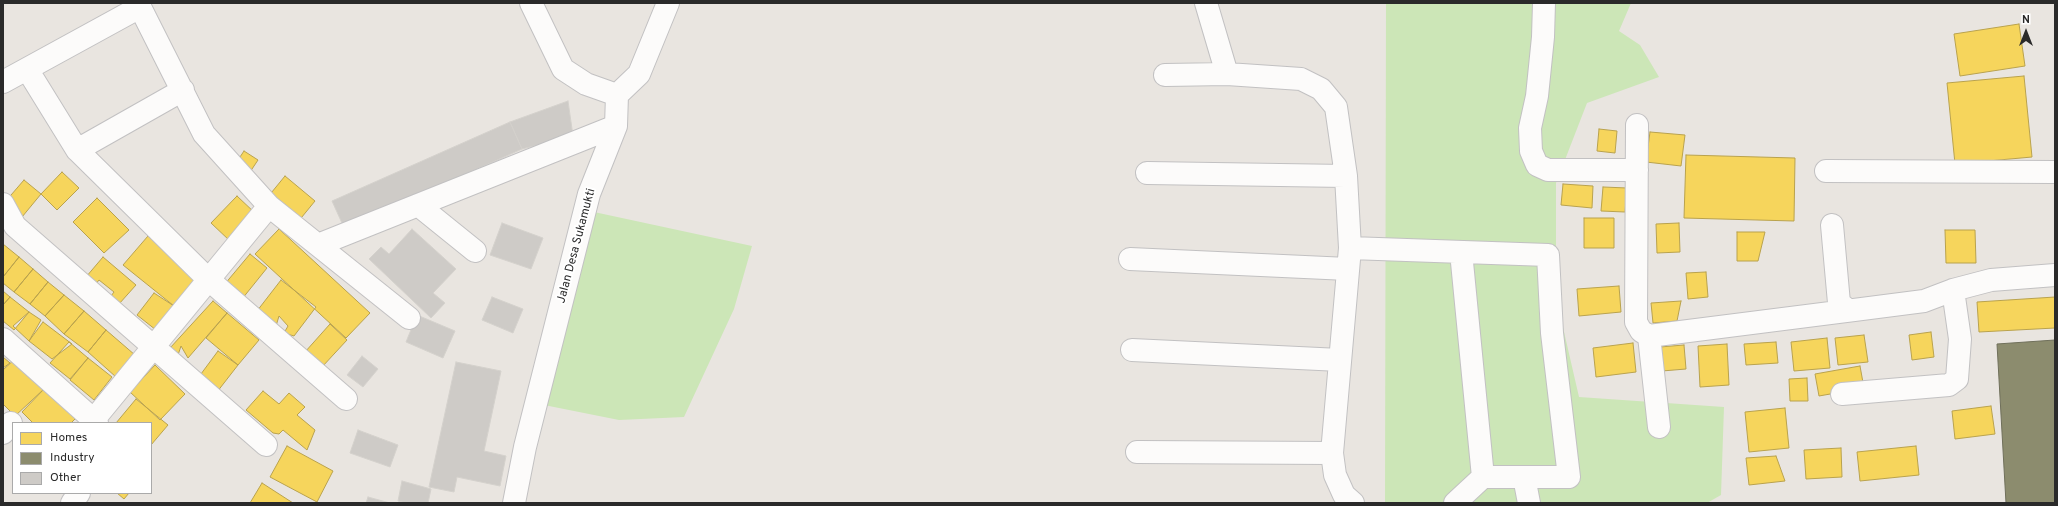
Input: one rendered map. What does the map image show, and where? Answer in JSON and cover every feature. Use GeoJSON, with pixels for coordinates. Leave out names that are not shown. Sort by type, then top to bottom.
{"type":"FeatureCollection","features":[{"type":"Feature","properties":{"kind":"street"},"geometry":{"type":"LineString","coordinates":[[531,3],[563,69],[586,84],[617,95],[639,74],[668,3]]}},
{"type":"Feature","properties":{"kind":"street"},"geometry":{"type":"LineString","coordinates":[[1206,3],[1227,74]]}},
{"type":"Feature","properties":{"kind":"street"},"geometry":{"type":"LineString","coordinates":[[1544,3],[1540,74],[1530,128],[1532,151],[1537,165],[1548,170],[1637,170]]}},
{"type":"Feature","properties":{"kind":"street"},"geometry":{"type":"LineString","coordinates":[[3,82],[139,5],[204,134],[270,206],[409,318]]}},
{"type":"Feature","properties":{"kind":"street"},"geometry":{"type":"LineString","coordinates":[[27,69],[77,150],[208,280],[346,399]]}},
{"type":"Feature","properties":{"kind":"street"},"geometry":{"type":"LineString","coordinates":[[1165,75],[1227,74],[1301,79],[1321,89],[1336,107],[1346,176],[1349,258],[1332,453],[1338,482],[1344,495],[1353,503]]}},
{"type":"Feature","properties":{"kind":"street"},"geometry":{"type":"LineString","coordinates":[[77,150],[183,90]]}},
{"type":"Feature","properties":{"kind":"street","name":"Jalan Desa Sukamukti"},"geometry":{"type":"LineString","coordinates":[[514,503],[525,447],[589,194],[616,126],[617,95]]}},
{"type":"Feature","properties":{"kind":"street"},"geometry":{"type":"LineString","coordinates":[[1637,125],[1636,322],[1641,331],[1649,336],[1924,301],[1953,290],[1991,280],[2055,276]]}},
{"type":"Feature","properties":{"kind":"street"},"geometry":{"type":"LineString","coordinates":[[318,245],[616,126]]}},
{"type":"Feature","properties":{"kind":"street"},"geometry":{"type":"LineString","coordinates":[[1826,171],[2055,172]]}},
{"type":"Feature","properties":{"kind":"street"},"geometry":{"type":"LineString","coordinates":[[1147,173],[1346,176]]}},
{"type":"Feature","properties":{"kind":"street"},"geometry":{"type":"LineString","coordinates":[[3,204],[15,226],[266,445]]}},
{"type":"Feature","properties":{"kind":"street"},"geometry":{"type":"LineString","coordinates":[[418,205],[475,251]]}},
{"type":"Feature","properties":{"kind":"street"},"geometry":{"type":"LineString","coordinates":[[3,339],[94,422],[208,280],[270,206]]}},
{"type":"Feature","properties":{"kind":"street"},"geometry":{"type":"LineString","coordinates":[[1832,225],[1839,303],[1843,307],[1854,310]]}},
{"type":"Feature","properties":{"kind":"street"},"geometry":{"type":"LineString","coordinates":[[1461,252],[1483,478]]}},
{"type":"Feature","properties":{"kind":"street"},"geometry":{"type":"LineString","coordinates":[[1130,259],[1349,258],[1461,252],[1548,255],[1552,333],[1569,477],[1483,478],[1455,503]]}},
{"type":"Feature","properties":{"kind":"street"},"geometry":{"type":"LineString","coordinates":[[1842,394],[1949,385],[1957,379],[1960,339],[1953,290]]}},
{"type":"Feature","properties":{"kind":"street"},"geometry":{"type":"LineString","coordinates":[[1649,336],[1659,427]]}},
{"type":"Feature","properties":{"kind":"street"},"geometry":{"type":"LineString","coordinates":[[1132,350],[1340,360]]}},
{"type":"Feature","properties":{"kind":"street"},"geometry":{"type":"LineString","coordinates":[[1137,452],[1332,453]]}},
{"type":"Feature","properties":{"kind":"street"},"geometry":{"type":"LineString","coordinates":[[1524,477],[1529,503]]}},
{"type":"Feature","properties":{"kind":"street"},"geometry":{"type":"LineString","coordinates":[[72,503],[78,494]]}},
{"type":"Feature","properties":{"kind":"green space"},"geometry":{"type":"Polygon","coordinates":[[[1386,3],[1631,3],[1619,31],[1640,45],[1659,77],[1587,103],[1556,183],[1556,297],[1579,397],[1724,407],[1721,495],[1707,503],[1385,503],[1386,3]]]}},
{"type":"Feature","properties":{"kind":"green space"},"geometry":{"type":"Polygon","coordinates":[[[594,212],[752,246],[734,309],[684,417],[619,420],[544,405],[594,212]]]}},
{"type":"Feature","properties":{"kind":"building: Homes"},"geometry":{"type":"Polygon","coordinates":[[[2019,24],[2025,66],[1960,76],[1954,34],[2019,24]]]}},
{"type":"Feature","properties":{"kind":"building: Homes"},"geometry":{"type":"Polygon","coordinates":[[[2024,76],[2032,157],[1955,164],[1947,83],[2024,76]]]}},
{"type":"Feature","properties":{"kind":"building: Homes"},"geometry":{"type":"Polygon","coordinates":[[[1599,129],[1617,131],[1615,153],[1597,151],[1599,129]]]}},
{"type":"Feature","properties":{"kind":"building: Homes"},"geometry":{"type":"Polygon","coordinates":[[[1650,132],[1685,135],[1681,166],[1646,162],[1650,132]]]}},
{"type":"Feature","properties":{"kind":"building: Homes"},"geometry":{"type":"Polygon","coordinates":[[[244,151],[258,160],[250,172],[236,163],[244,151]]]}},
{"type":"Feature","properties":{"kind":"building: Homes"},"geometry":{"type":"Polygon","coordinates":[[[1686,155],[1795,158],[1794,221],[1684,218],[1686,155]]]}},
{"type":"Feature","properties":{"kind":"building: Homes"},"geometry":{"type":"Polygon","coordinates":[[[62,172],[79,188],[57,210],[41,194],[62,172]]]}},
{"type":"Feature","properties":{"kind":"building: Homes"},"geometry":{"type":"Polygon","coordinates":[[[285,176],[315,201],[297,223],[267,198],[285,176]]]}},
{"type":"Feature","properties":{"kind":"building: Homes"},"geometry":{"type":"Polygon","coordinates":[[[24,180],[41,194],[22,217],[5,202],[24,180]]]}},
{"type":"Feature","properties":{"kind":"building: Homes"},"geometry":{"type":"Polygon","coordinates":[[[1563,184],[1593,186],[1592,208],[1561,205],[1563,184]]]}},
{"type":"Feature","properties":{"kind":"building: Homes"},"geometry":{"type":"Polygon","coordinates":[[[1603,187],[1627,188],[1625,212],[1601,211],[1603,187]]]}},
{"type":"Feature","properties":{"kind":"building: Homes"},"geometry":{"type":"Polygon","coordinates":[[[237,196],[256,214],[230,241],[211,223],[237,196]]]}},
{"type":"Feature","properties":{"kind":"building: Homes"},"geometry":{"type":"Polygon","coordinates":[[[97,198],[129,230],[104,253],[73,222],[97,198]]]}},
{"type":"Feature","properties":{"kind":"building: Homes"},"geometry":{"type":"Polygon","coordinates":[[[1584,218],[1614,218],[1614,248],[1584,248],[1584,218]]]}},
{"type":"Feature","properties":{"kind":"building: Homes"},"geometry":{"type":"Polygon","coordinates":[[[1679,223],[1680,252],[1657,253],[1656,224],[1679,223]]]}},
{"type":"Feature","properties":{"kind":"building: Homes"},"geometry":{"type":"Polygon","coordinates":[[[279,229],[370,313],[346,338],[255,254],[279,229]]]}},
{"type":"Feature","properties":{"kind":"building: Homes"},"geometry":{"type":"Polygon","coordinates":[[[1945,230],[1975,230],[1976,263],[1946,263],[1945,230]]]}},
{"type":"Feature","properties":{"kind":"building: Homes"},"geometry":{"type":"Polygon","coordinates":[[[1737,232],[1765,232],[1758,261],[1737,261],[1737,232]]]}},
{"type":"Feature","properties":{"kind":"building: Homes"},"geometry":{"type":"Polygon","coordinates":[[[148,236],[198,277],[174,306],[123,265],[148,236]]]}},
{"type":"Feature","properties":{"kind":"building: Homes"},"geometry":{"type":"Polygon","coordinates":[[[3,244],[19,257],[3,277],[3,244]]]}},
{"type":"Feature","properties":{"kind":"building: Homes"},"geometry":{"type":"Polygon","coordinates":[[[250,254],[267,268],[242,299],[224,285],[250,254]]]}},
{"type":"Feature","properties":{"kind":"building: Homes"},"geometry":{"type":"Polygon","coordinates":[[[19,257],[33,269],[14,292],[3,283],[3,277],[19,257]]]}},
{"type":"Feature","properties":{"kind":"building: Homes"},"geometry":{"type":"Polygon","coordinates":[[[103,257],[136,285],[119,304],[111,296],[114,292],[99,280],[95,285],[86,277],[103,257]]]}},
{"type":"Feature","properties":{"kind":"building: Homes"},"geometry":{"type":"Polygon","coordinates":[[[33,269],[48,282],[30,304],[14,292],[33,269]]]}},
{"type":"Feature","properties":{"kind":"building: Homes"},"geometry":{"type":"Polygon","coordinates":[[[1706,272],[1708,297],[1688,299],[1686,273],[1706,272]]]}},
{"type":"Feature","properties":{"kind":"building: Homes"},"geometry":{"type":"Polygon","coordinates":[[[281,280],[316,307],[294,336],[284,333],[288,326],[279,316],[276,326],[257,311],[281,280]]]}},
{"type":"Feature","properties":{"kind":"building: Homes"},"geometry":{"type":"Polygon","coordinates":[[[48,282],[64,295],[45,316],[30,304],[48,282]]]}},
{"type":"Feature","properties":{"kind":"building: Homes"},"geometry":{"type":"Polygon","coordinates":[[[1619,286],[1621,312],[1579,316],[1577,289],[1619,286]]]}},
{"type":"Feature","properties":{"kind":"building: Homes"},"geometry":{"type":"Polygon","coordinates":[[[3,291],[10,297],[3,305],[3,291]]]}},
{"type":"Feature","properties":{"kind":"building: Homes"},"geometry":{"type":"Polygon","coordinates":[[[154,293],[174,306],[156,330],[137,315],[154,293]]]}},
{"type":"Feature","properties":{"kind":"building: Homes"},"geometry":{"type":"Polygon","coordinates":[[[64,295],[84,311],[64,334],[45,316],[64,295]]]}},
{"type":"Feature","properties":{"kind":"building: Homes"},"geometry":{"type":"Polygon","coordinates":[[[10,297],[29,312],[14,330],[3,321],[3,305],[10,297]]]}},
{"type":"Feature","properties":{"kind":"building: Homes"},"geometry":{"type":"Polygon","coordinates":[[[2055,297],[2055,328],[1979,332],[1977,302],[2055,297]]]}},
{"type":"Feature","properties":{"kind":"building: Homes"},"geometry":{"type":"Polygon","coordinates":[[[213,301],[227,313],[188,358],[181,346],[178,355],[170,348],[213,301]]]}},
{"type":"Feature","properties":{"kind":"building: Homes"},"geometry":{"type":"Polygon","coordinates":[[[1681,301],[1677,321],[1653,323],[1651,303],[1681,301]]]}},
{"type":"Feature","properties":{"kind":"building: Homes"},"geometry":{"type":"Polygon","coordinates":[[[84,311],[106,330],[88,352],[64,334],[84,311]]]}},
{"type":"Feature","properties":{"kind":"building: Homes"},"geometry":{"type":"Polygon","coordinates":[[[29,312],[41,320],[29,341],[13,326],[29,312]]]}},
{"type":"Feature","properties":{"kind":"building: Homes"},"geometry":{"type":"Polygon","coordinates":[[[227,313],[259,340],[238,365],[206,338],[227,313]]]}},
{"type":"Feature","properties":{"kind":"building: Homes"},"geometry":{"type":"Polygon","coordinates":[[[43,322],[72,344],[52,359],[29,341],[43,322]]]}},
{"type":"Feature","properties":{"kind":"building: Homes"},"geometry":{"type":"Polygon","coordinates":[[[330,324],[347,340],[322,367],[305,352],[330,324]]]}},
{"type":"Feature","properties":{"kind":"building: Homes"},"geometry":{"type":"Polygon","coordinates":[[[106,330],[135,355],[116,377],[88,352],[106,330]]]}},
{"type":"Feature","properties":{"kind":"building: Homes"},"geometry":{"type":"Polygon","coordinates":[[[1931,332],[1934,357],[1912,360],[1909,335],[1931,332]]]}},
{"type":"Feature","properties":{"kind":"building: Homes"},"geometry":{"type":"Polygon","coordinates":[[[1864,335],[1868,362],[1838,365],[1835,338],[1864,335]]]}},
{"type":"Feature","properties":{"kind":"building: Homes"},"geometry":{"type":"Polygon","coordinates":[[[1827,338],[1830,368],[1794,371],[1791,342],[1827,338]]]}},
{"type":"Feature","properties":{"kind":"building: Homes"},"geometry":{"type":"Polygon","coordinates":[[[69,342],[88,358],[70,379],[50,363],[69,342]]]}},
{"type":"Feature","properties":{"kind":"building: Homes"},"geometry":{"type":"Polygon","coordinates":[[[1776,342],[1778,363],[1746,365],[1744,344],[1776,342]]]}},
{"type":"Feature","properties":{"kind":"building: Homes"},"geometry":{"type":"Polygon","coordinates":[[[1633,343],[1636,372],[1596,377],[1593,348],[1633,343]]]}},
{"type":"Feature","properties":{"kind":"building: Homes"},"geometry":{"type":"Polygon","coordinates":[[[1727,344],[1729,385],[1700,387],[1698,346],[1727,344]]]}},
{"type":"Feature","properties":{"kind":"building: Homes"},"geometry":{"type":"Polygon","coordinates":[[[1684,345],[1686,369],[1662,371],[1660,347],[1684,345]]]}},
{"type":"Feature","properties":{"kind":"building: Homes"},"geometry":{"type":"Polygon","coordinates":[[[218,351],[238,365],[217,392],[198,378],[218,351]]]}},
{"type":"Feature","properties":{"kind":"building: Homes"},"geometry":{"type":"Polygon","coordinates":[[[3,357],[10,363],[3,368],[3,357]]]}},
{"type":"Feature","properties":{"kind":"building: Homes"},"geometry":{"type":"Polygon","coordinates":[[[16,358],[45,388],[15,416],[3,404],[3,370],[16,358]]]}},
{"type":"Feature","properties":{"kind":"building: Homes"},"geometry":{"type":"Polygon","coordinates":[[[88,358],[112,377],[94,400],[70,380],[88,358]]]}},
{"type":"Feature","properties":{"kind":"building: Homes"},"geometry":{"type":"Polygon","coordinates":[[[155,365],[185,394],[160,420],[130,392],[155,365]]]}},
{"type":"Feature","properties":{"kind":"building: Homes"},"geometry":{"type":"Polygon","coordinates":[[[1860,366],[1864,388],[1819,396],[1815,374],[1860,366]]]}},
{"type":"Feature","properties":{"kind":"building: Homes"},"geometry":{"type":"Polygon","coordinates":[[[1807,378],[1808,401],[1790,401],[1789,379],[1807,378]]]}},
{"type":"Feature","properties":{"kind":"building: Homes"},"geometry":{"type":"Polygon","coordinates":[[[45,388],[76,418],[72,422],[32,422],[22,412],[45,388]]]}},
{"type":"Feature","properties":{"kind":"building: Homes"},"geometry":{"type":"Polygon","coordinates":[[[263,391],[279,404],[289,393],[305,407],[297,415],[315,430],[307,450],[283,430],[279,434],[273,433],[246,410],[263,391]]]}},
{"type":"Feature","properties":{"kind":"building: Homes"},"geometry":{"type":"Polygon","coordinates":[[[136,399],[168,425],[152,444],[152,422],[117,422],[136,399]]]}},
{"type":"Feature","properties":{"kind":"building: Homes"},"geometry":{"type":"Polygon","coordinates":[[[1991,406],[1995,434],[1955,439],[1952,411],[1991,406]]]}},
{"type":"Feature","properties":{"kind":"building: Homes"},"geometry":{"type":"Polygon","coordinates":[[[1785,408],[1789,448],[1749,452],[1745,412],[1785,408]]]}},
{"type":"Feature","properties":{"kind":"building: Homes"},"geometry":{"type":"Polygon","coordinates":[[[287,446],[333,471],[317,502],[270,477],[287,446]]]}},
{"type":"Feature","properties":{"kind":"building: Homes"},"geometry":{"type":"Polygon","coordinates":[[[1916,446],[1919,475],[1860,481],[1857,452],[1916,446]]]}},
{"type":"Feature","properties":{"kind":"building: Homes"},"geometry":{"type":"Polygon","coordinates":[[[1841,448],[1842,477],[1806,479],[1804,450],[1841,448]]]}},
{"type":"Feature","properties":{"kind":"building: Homes"},"geometry":{"type":"Polygon","coordinates":[[[1776,456],[1785,481],[1749,485],[1746,458],[1776,456]]]}},
{"type":"Feature","properties":{"kind":"building: Homes"},"geometry":{"type":"Polygon","coordinates":[[[262,483],[293,503],[250,503],[262,483]]]}},
{"type":"Feature","properties":{"kind":"building: Homes"},"geometry":{"type":"Polygon","coordinates":[[[118,494],[128,494],[124,499],[118,494]]]}},
{"type":"Feature","properties":{"kind":"building: Industry"},"geometry":{"type":"Polygon","coordinates":[[[2055,340],[2055,503],[2006,503],[1997,344],[2055,340]]]}},
{"type":"Feature","properties":{"kind":"building: Other"},"geometry":{"type":"Polygon","coordinates":[[[568,101],[573,136],[522,149],[510,122],[568,101]]]}},
{"type":"Feature","properties":{"kind":"building: Other"},"geometry":{"type":"Polygon","coordinates":[[[510,122],[522,149],[441,185],[346,232],[332,201],[510,122]]]}},
{"type":"Feature","properties":{"kind":"building: Other"},"geometry":{"type":"Polygon","coordinates":[[[502,223],[543,238],[531,269],[490,255],[502,223]]]}},
{"type":"Feature","properties":{"kind":"building: Other"},"geometry":{"type":"Polygon","coordinates":[[[412,229],[456,269],[433,293],[445,303],[431,318],[369,259],[381,247],[389,254],[412,229]]]}},
{"type":"Feature","properties":{"kind":"building: Other"},"geometry":{"type":"Polygon","coordinates":[[[492,297],[523,309],[513,333],[482,320],[492,297]]]}},
{"type":"Feature","properties":{"kind":"building: Other"},"geometry":{"type":"Polygon","coordinates":[[[417,315],[455,331],[443,358],[406,342],[417,315]]]}},
{"type":"Feature","properties":{"kind":"building: Other"},"geometry":{"type":"Polygon","coordinates":[[[362,356],[378,369],[363,387],[347,375],[362,356]]]}},
{"type":"Feature","properties":{"kind":"building: Other"},"geometry":{"type":"Polygon","coordinates":[[[456,362],[501,371],[484,451],[506,456],[500,486],[457,477],[454,492],[429,487],[456,362]]]}},
{"type":"Feature","properties":{"kind":"building: Other"},"geometry":{"type":"Polygon","coordinates":[[[358,430],[398,445],[390,467],[350,453],[358,430]]]}},
{"type":"Feature","properties":{"kind":"building: Other"},"geometry":{"type":"Polygon","coordinates":[[[402,481],[431,489],[428,503],[406,503],[398,501],[402,481]]]}},
{"type":"Feature","properties":{"kind":"building: Other"},"geometry":{"type":"Polygon","coordinates":[[[368,497],[390,503],[366,503],[368,497]]]}}]}
